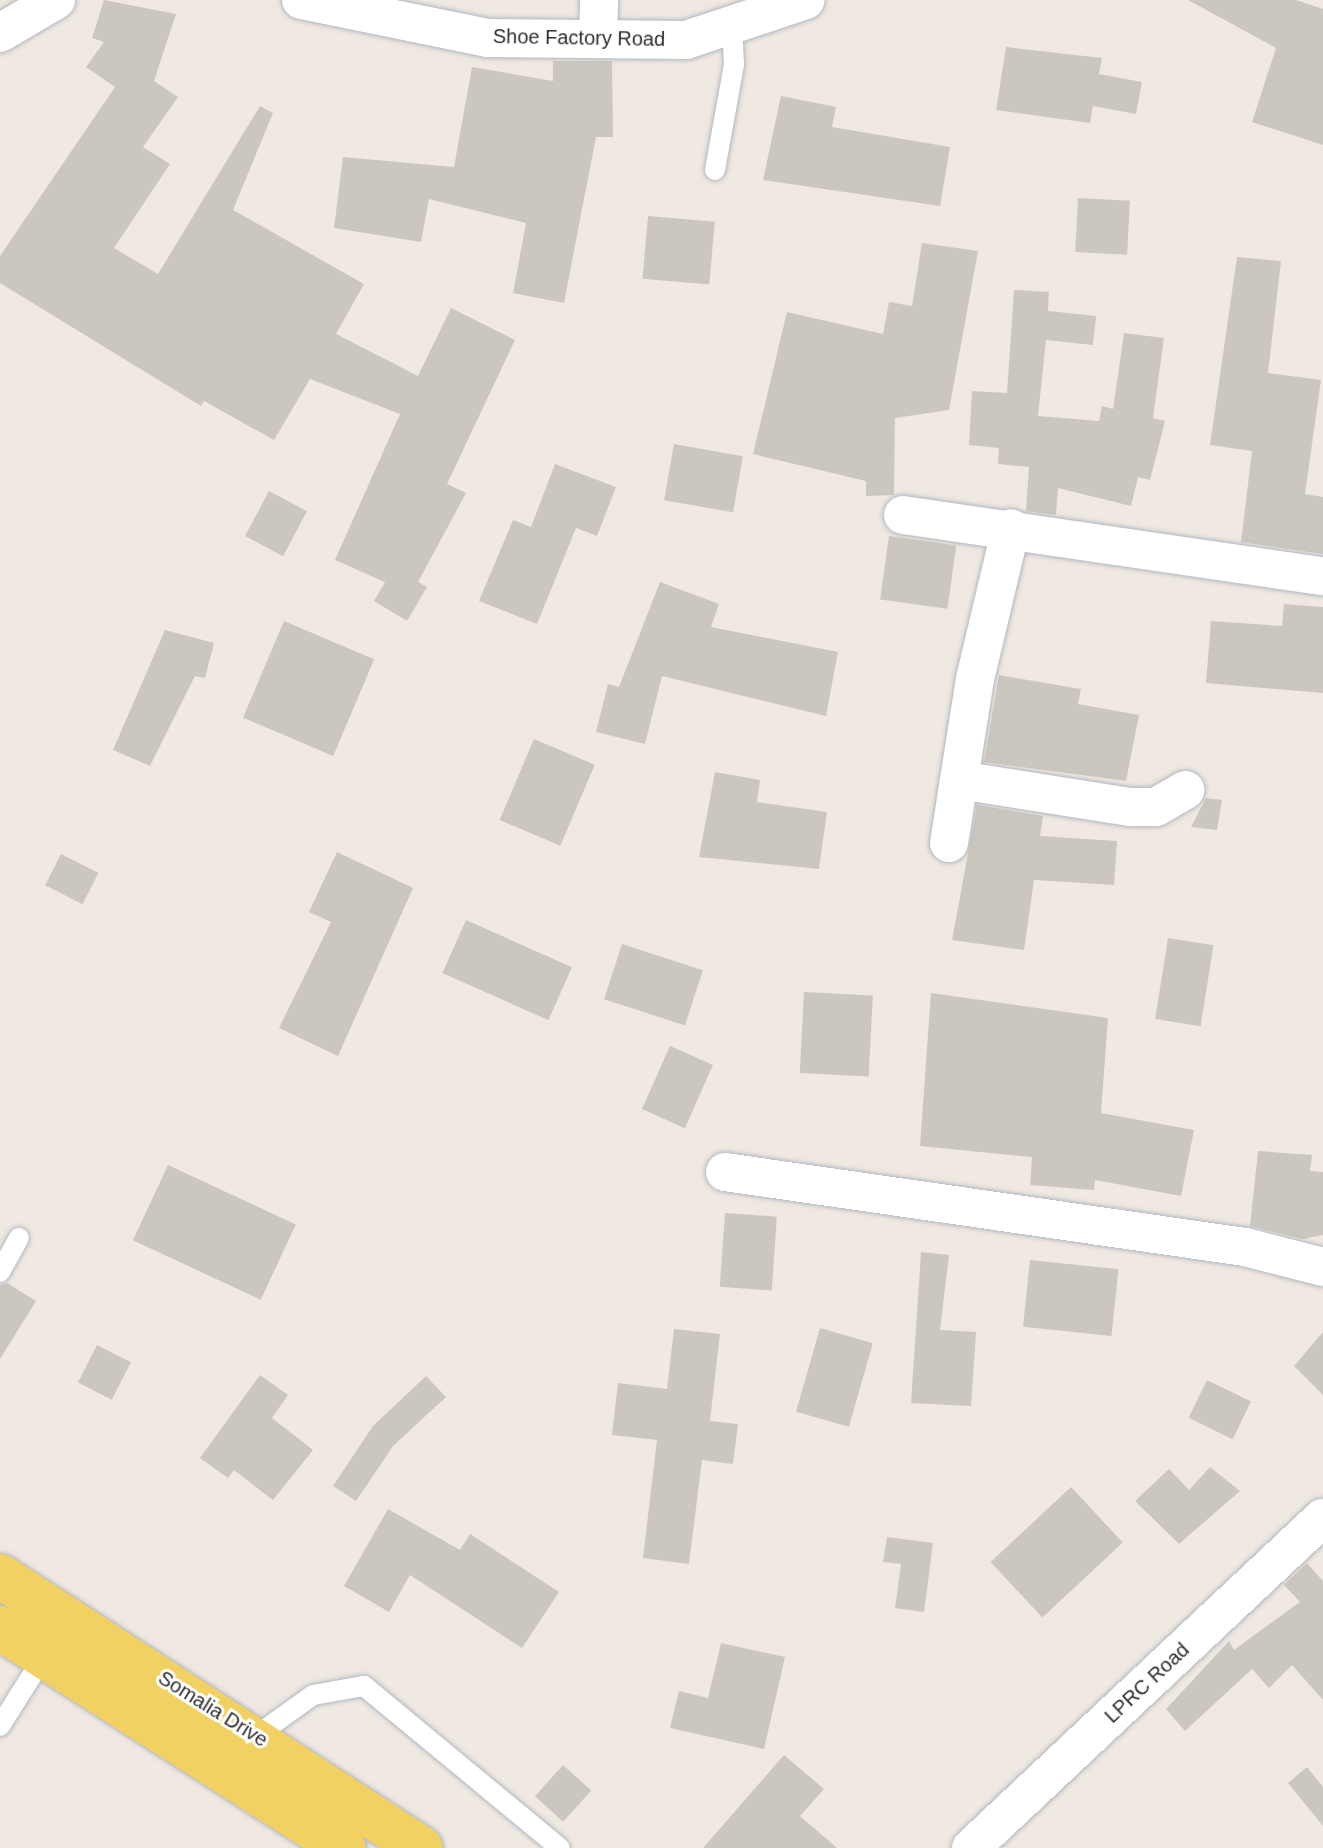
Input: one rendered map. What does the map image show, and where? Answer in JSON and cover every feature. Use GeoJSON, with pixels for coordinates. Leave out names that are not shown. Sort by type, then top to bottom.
{"type":"FeatureCollection","features":[{"type":"Feature","properties":{"kind":"main road","name":"Somalia Drive"},"geometry":{"type":"LineString","coordinates":[[0,1576],[256,1736],[421,1848]]}},
{"type":"Feature","properties":{"kind":"main road"},"geometry":{"type":"LineString","coordinates":[[0,1628],[344,1848]]}},
{"type":"Feature","properties":{"kind":"street"},"geometry":{"type":"LineString","coordinates":[[0,33],[56,0]]}},
{"type":"Feature","properties":{"kind":"street","name":"Shoe Factory Road"},"geometry":{"type":"LineString","coordinates":[[320,2],[487,38],[598,18],[686,40],[806,0]]}},
{"type":"Feature","properties":{"kind":"street"},"geometry":{"type":"LineString","coordinates":[[903,515],[1011,528],[1323,576]]}},
{"type":"Feature","properties":{"kind":"street"},"geometry":{"type":"LineString","coordinates":[[949,843],[1011,528]]}},
{"type":"Feature","properties":{"kind":"street"},"geometry":{"type":"LineString","coordinates":[[959,780],[1130,807],[1156,807],[1186,790]]}},
{"type":"Feature","properties":{"kind":"street"},"geometry":{"type":"LineString","coordinates":[[725,1172],[1184,1237],[1323,1267]]}},
{"type":"Feature","properties":{"kind":"street","name":"LPRC Road"},"geometry":{"type":"LineString","coordinates":[[971,1848],[1323,1518]]}},
{"type":"Feature","properties":{"kind":"lane"},"geometry":{"type":"LineString","coordinates":[[715,170],[734,64],[732,25]]}},
{"type":"Feature","properties":{"kind":"lane"},"geometry":{"type":"LineString","coordinates":[[0,1272],[19,1238]]}},
{"type":"Feature","properties":{"kind":"lane"},"geometry":{"type":"LineString","coordinates":[[0,1726],[44,1656]]}},
{"type":"Feature","properties":{"kind":"lane"},"geometry":{"type":"LineString","coordinates":[[256,1736],[313,1695],[364,1686],[560,1848]]}},
{"type":"Feature","properties":{"kind":"building"},"geometry":{"type":"Polygon","coordinates":[[[104,0],[176,14],[154,81],[178,97],[143,147],[170,164],[114,248],[158,274],[260,106],[273,113],[233,210],[364,284],[336,334],[418,376],[451,308],[515,340],[447,484],[466,493],[418,582],[427,587],[407,621],[374,601],[385,582],[335,560],[400,414],[310,379],[274,440],[204,401],[201,406],[0,283],[0,256],[115,87],[86,67],[104,42],[92,38],[104,0]]]}},
{"type":"Feature","properties":{"kind":"building"},"geometry":{"type":"Polygon","coordinates":[[[1188,0],[1296,0],[1323,9],[1323,145],[1252,122],[1276,48],[1188,0]]]}},
{"type":"Feature","properties":{"kind":"building"},"geometry":{"type":"Polygon","coordinates":[[[1006,47],[1102,58],[1099,74],[1142,82],[1136,114],[1093,106],[1090,123],[996,110],[1006,47]]]}},
{"type":"Feature","properties":{"kind":"building"},"geometry":{"type":"Polygon","coordinates":[[[553,61],[612,61],[613,137],[596,137],[564,303],[513,293],[526,223],[429,199],[421,242],[334,228],[343,157],[454,167],[472,67],[553,81],[553,61]]]}},
{"type":"Feature","properties":{"kind":"building"},"geometry":{"type":"Polygon","coordinates":[[[781,96],[836,107],[832,127],[950,147],[940,206],[763,180],[781,96]]]}},
{"type":"Feature","properties":{"kind":"building"},"geometry":{"type":"Polygon","coordinates":[[[1078,198],[1130,201],[1127,255],[1075,252],[1078,198]]]}},
{"type":"Feature","properties":{"kind":"building"},"geometry":{"type":"Polygon","coordinates":[[[648,216],[715,222],[709,285],[643,279],[648,216]]]}},
{"type":"Feature","properties":{"kind":"building"},"geometry":{"type":"Polygon","coordinates":[[[922,243],[978,251],[949,410],[895,418],[894,495],[866,496],[866,481],[753,454],[787,312],[883,334],[889,302],[912,306],[922,243]]]}},
{"type":"Feature","properties":{"kind":"building"},"geometry":{"type":"Polygon","coordinates":[[[1237,257],[1281,261],[1268,373],[1321,380],[1305,494],[1323,497],[1323,554],[1241,542],[1252,451],[1210,445],[1237,257]]]}},
{"type":"Feature","properties":{"kind":"building"},"geometry":{"type":"Polygon","coordinates":[[[1014,290],[1049,292],[1048,311],[1096,316],[1093,345],[1046,340],[1038,416],[1099,421],[1102,406],[1113,409],[1124,333],[1164,338],[1153,418],[1165,421],[1150,480],[1138,477],[1131,506],[1058,488],[1056,515],[1026,511],[1029,467],[998,464],[999,448],[969,445],[972,391],[1007,393],[1014,290]]]}},
{"type":"Feature","properties":{"kind":"building"},"geometry":{"type":"Polygon","coordinates":[[[674,444],[743,456],[733,512],[664,500],[674,444]]]}},
{"type":"Feature","properties":{"kind":"building"},"geometry":{"type":"Polygon","coordinates":[[[555,464],[616,487],[597,536],[576,528],[537,624],[479,601],[513,520],[531,527],[555,464]]]}},
{"type":"Feature","properties":{"kind":"building"},"geometry":{"type":"Polygon","coordinates":[[[269,491],[307,511],[283,556],[245,536],[269,491]]]}},
{"type":"Feature","properties":{"kind":"building"},"geometry":{"type":"Polygon","coordinates":[[[889,536],[956,545],[947,609],[880,599],[889,536]]]}},
{"type":"Feature","properties":{"kind":"building"},"geometry":{"type":"Polygon","coordinates":[[[660,582],[719,604],[711,627],[838,652],[826,716],[662,676],[645,744],[596,732],[608,684],[619,687],[660,582]]]}},
{"type":"Feature","properties":{"kind":"building"},"geometry":{"type":"Polygon","coordinates":[[[1284,604],[1323,607],[1323,693],[1206,683],[1211,621],[1282,626],[1284,604]]]}},
{"type":"Feature","properties":{"kind":"building"},"geometry":{"type":"Polygon","coordinates":[[[284,621],[374,659],[333,756],[243,718],[284,621]]]}},
{"type":"Feature","properties":{"kind":"building"},"geometry":{"type":"Polygon","coordinates":[[[165,630],[214,643],[205,678],[195,676],[150,766],[113,750],[165,630]]]}},
{"type":"Feature","properties":{"kind":"building"},"geometry":{"type":"Polygon","coordinates":[[[999,675],[1081,689],[1078,704],[1139,715],[1126,781],[984,762],[999,675]]]}},
{"type":"Feature","properties":{"kind":"building"},"geometry":{"type":"Polygon","coordinates":[[[534,739],[595,765],[560,846],[500,820],[534,739]]]}},
{"type":"Feature","properties":{"kind":"building"},"geometry":{"type":"Polygon","coordinates":[[[715,772],[760,780],[757,802],[827,812],[819,869],[699,857],[715,772]]]}},
{"type":"Feature","properties":{"kind":"building"},"geometry":{"type":"Polygon","coordinates":[[[1206,798],[1222,800],[1217,830],[1191,827],[1206,798]]]}},
{"type":"Feature","properties":{"kind":"building"},"geometry":{"type":"Polygon","coordinates":[[[977,805],[1043,816],[1040,836],[1117,841],[1114,885],[1034,880],[1024,950],[952,940],[977,805]]]}},
{"type":"Feature","properties":{"kind":"building"},"geometry":{"type":"Polygon","coordinates":[[[337,852],[413,888],[338,1056],[279,1028],[331,922],[309,912],[337,852]]]}},
{"type":"Feature","properties":{"kind":"building"},"geometry":{"type":"Polygon","coordinates":[[[61,854],[98,873],[83,904],[45,885],[61,854]]]}},
{"type":"Feature","properties":{"kind":"building"},"geometry":{"type":"Polygon","coordinates":[[[466,920],[572,967],[548,1020],[442,973],[466,920]]]}},
{"type":"Feature","properties":{"kind":"building"},"geometry":{"type":"Polygon","coordinates":[[[1168,938],[1213,945],[1201,1026],[1155,1019],[1168,938]]]}},
{"type":"Feature","properties":{"kind":"building"},"geometry":{"type":"Polygon","coordinates":[[[622,944],[703,970],[685,1025],[604,999],[622,944]]]}},
{"type":"Feature","properties":{"kind":"building"},"geometry":{"type":"Polygon","coordinates":[[[804,992],[873,996],[869,1077],[800,1073],[804,992]]]}},
{"type":"Feature","properties":{"kind":"building"},"geometry":{"type":"Polygon","coordinates":[[[931,993],[1108,1018],[1101,1113],[1194,1130],[1181,1196],[1095,1180],[1094,1190],[1030,1185],[1032,1157],[920,1146],[931,993]]]}},
{"type":"Feature","properties":{"kind":"building"},"geometry":{"type":"Polygon","coordinates":[[[670,1046],[713,1065],[685,1128],[642,1109],[670,1046]]]}},
{"type":"Feature","properties":{"kind":"building"},"geometry":{"type":"Polygon","coordinates":[[[1258,1151],[1312,1155],[1310,1171],[1323,1172],[1323,1235],[1303,1239],[1250,1226],[1258,1151]]]}},
{"type":"Feature","properties":{"kind":"building"},"geometry":{"type":"Polygon","coordinates":[[[168,1165],[296,1225],[261,1300],[133,1240],[168,1165]]]}},
{"type":"Feature","properties":{"kind":"building"},"geometry":{"type":"Polygon","coordinates":[[[725,1213],[777,1217],[772,1290],[720,1287],[725,1213]]]}},
{"type":"Feature","properties":{"kind":"building"},"geometry":{"type":"Polygon","coordinates":[[[921,1252],[949,1255],[940,1330],[976,1332],[971,1406],[911,1403],[921,1252]]]}},
{"type":"Feature","properties":{"kind":"building"},"geometry":{"type":"Polygon","coordinates":[[[1030,1260],[1119,1269],[1112,1336],[1023,1327],[1030,1260]]]}},
{"type":"Feature","properties":{"kind":"building"},"geometry":{"type":"Polygon","coordinates":[[[7,1283],[36,1301],[0,1359],[0,1285],[7,1283]]]}},
{"type":"Feature","properties":{"kind":"building"},"geometry":{"type":"Polygon","coordinates":[[[820,1328],[873,1343],[849,1427],[796,1412],[820,1328]]]}},
{"type":"Feature","properties":{"kind":"building"},"geometry":{"type":"Polygon","coordinates":[[[674,1329],[720,1334],[710,1421],[738,1424],[733,1464],[702,1460],[689,1564],[643,1558],[657,1440],[612,1435],[618,1383],[667,1389],[674,1329]]]}},
{"type":"Feature","properties":{"kind":"building"},"geometry":{"type":"Polygon","coordinates":[[[1323,1332],[1323,1395],[1294,1366],[1323,1332]]]}},
{"type":"Feature","properties":{"kind":"building"},"geometry":{"type":"Polygon","coordinates":[[[97,1345],[131,1362],[112,1400],[78,1382],[97,1345]]]}},
{"type":"Feature","properties":{"kind":"building"},"geometry":{"type":"Polygon","coordinates":[[[260,1375],[288,1395],[272,1418],[313,1450],[273,1500],[234,1470],[228,1478],[200,1458],[260,1375]]]}},
{"type":"Feature","properties":{"kind":"building"},"geometry":{"type":"Polygon","coordinates":[[[426,1376],[446,1397],[393,1446],[356,1501],[333,1486],[373,1426],[426,1376]]]}},
{"type":"Feature","properties":{"kind":"building"},"geometry":{"type":"Polygon","coordinates":[[[1207,1380],[1251,1401],[1233,1439],[1189,1418],[1207,1380]]]}},
{"type":"Feature","properties":{"kind":"building"},"geometry":{"type":"Polygon","coordinates":[[[1210,1467],[1240,1491],[1179,1544],[1135,1501],[1169,1469],[1189,1490],[1210,1467]]]}},
{"type":"Feature","properties":{"kind":"building"},"geometry":{"type":"Polygon","coordinates":[[[1071,1487],[1123,1543],[1042,1618],[991,1562],[1071,1487]]]}},
{"type":"Feature","properties":{"kind":"building"},"geometry":{"type":"Polygon","coordinates":[[[388,1509],[460,1550],[470,1534],[559,1592],[522,1648],[410,1575],[389,1612],[344,1586],[388,1509]]]}},
{"type":"Feature","properties":{"kind":"building"},"geometry":{"type":"Polygon","coordinates":[[[887,1537],[933,1543],[924,1612],[895,1608],[901,1564],[883,1562],[887,1537]]]}},
{"type":"Feature","properties":{"kind":"building"},"geometry":{"type":"Polygon","coordinates":[[[1307,1563],[1323,1581],[1323,1700],[1292,1665],[1269,1688],[1252,1669],[1185,1731],[1166,1709],[1229,1641],[1234,1650],[1300,1602],[1284,1585],[1307,1563]]]}},
{"type":"Feature","properties":{"kind":"building"},"geometry":{"type":"Polygon","coordinates":[[[721,1643],[785,1657],[764,1749],[670,1728],[679,1691],[708,1698],[721,1643]]]}},
{"type":"Feature","properties":{"kind":"building"},"geometry":{"type":"Polygon","coordinates":[[[784,1755],[824,1789],[800,1816],[837,1848],[703,1848],[784,1755]]]}},
{"type":"Feature","properties":{"kind":"building"},"geometry":{"type":"Polygon","coordinates":[[[563,1765],[591,1790],[563,1822],[535,1796],[563,1765]]]}},
{"type":"Feature","properties":{"kind":"building"},"geometry":{"type":"Polygon","coordinates":[[[1307,1767],[1323,1787],[1323,1826],[1288,1783],[1307,1767]]]}}]}
